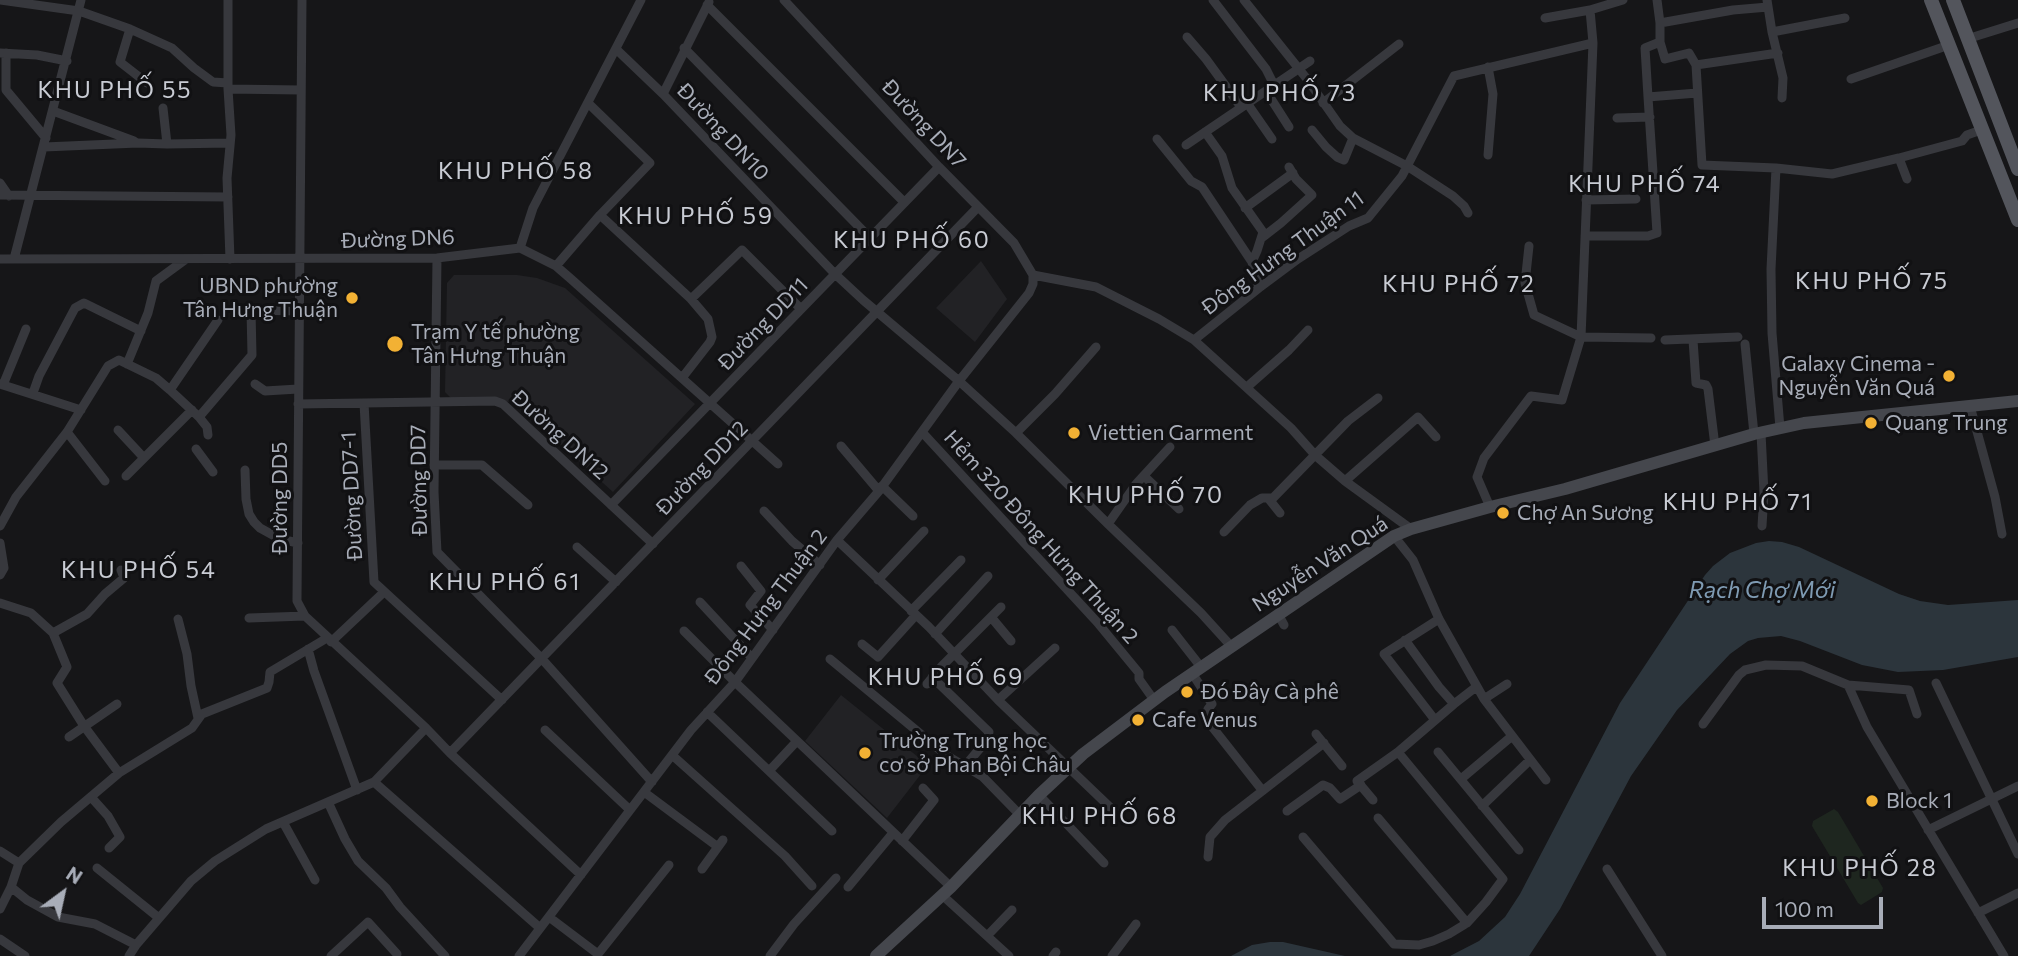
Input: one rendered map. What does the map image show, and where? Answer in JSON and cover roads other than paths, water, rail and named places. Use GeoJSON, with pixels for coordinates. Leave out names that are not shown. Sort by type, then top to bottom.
{"type":"FeatureCollection","features":[{"type":"Feature","properties":{"kind":"main road"},"geometry":{"type":"LineString","coordinates":[[1931,0],[2018,220]]}},
{"type":"Feature","properties":{"kind":"main road"},"geometry":{"type":"LineString","coordinates":[[1953,0],[2018,169]]}},
{"type":"Feature","properties":{"kind":"main road"},"geometry":{"type":"LineString","coordinates":[[1949,45],[1967,39]]}},
{"type":"Feature","properties":{"kind":"main road","name":"Nguyễn Văn Quá"},"geometry":{"type":"LineString","coordinates":[[876,956],[946,891],[1067,767],[1154,700],[1231,646],[1281,619],[1394,536],[1411,529],[1780,428],[1804,423],[2018,401]]}},
{"type":"Feature","properties":{"kind":"street"},"geometry":{"type":"LineString","coordinates":[[0,0],[79,10],[130,29],[172,48],[213,82],[228,86],[301,90]]}},
{"type":"Feature","properties":{"kind":"street"},"geometry":{"type":"LineString","coordinates":[[14,259],[81,0]]}},
{"type":"Feature","properties":{"kind":"street"},"geometry":{"type":"LineString","coordinates":[[228,0],[230,143],[227,178],[230,259]]}},
{"type":"Feature","properties":{"kind":"street","name":"Đường DD5"},"geometry":{"type":"LineString","coordinates":[[302,0],[297,601],[305,617]]}},
{"type":"Feature","properties":{"kind":"street"},"geometry":{"type":"LineString","coordinates":[[641,0],[533,208],[520,248],[556,266],[778,464]]}},
{"type":"Feature","properties":{"kind":"street","name":"Đường DN7"},"geometry":{"type":"LineString","coordinates":[[784,0],[939,167],[1014,243],[1033,275]]}},
{"type":"Feature","properties":{"kind":"street"},"geometry":{"type":"LineString","coordinates":[[1213,0],[1266,69],[1270,88],[1289,127]]}},
{"type":"Feature","properties":{"kind":"street"},"geometry":{"type":"LineString","coordinates":[[1244,0],[1307,79],[1340,126],[1353,138],[1407,166],[1453,196],[1465,206],[1468,213]]}},
{"type":"Feature","properties":{"kind":"street"},"geometry":{"type":"LineString","coordinates":[[1545,18],[1590,10],[1623,0]]}},
{"type":"Feature","properties":{"kind":"street"},"geometry":{"type":"LineString","coordinates":[[1657,0],[1660,43],[1665,59],[1689,53],[1696,65],[1702,165],[1776,168],[1832,174],[1962,141],[1966,135],[1981,130]]}},
{"type":"Feature","properties":{"kind":"street"},"geometry":{"type":"LineString","coordinates":[[663,94],[708,2],[904,202]]}},
{"type":"Feature","properties":{"kind":"street"},"geometry":{"type":"LineString","coordinates":[[1660,23],[1768,4],[1783,78],[1782,98]]}},
{"type":"Feature","properties":{"kind":"street"},"geometry":{"type":"LineString","coordinates":[[1490,507],[1477,478],[1484,458],[1531,396],[1562,400],[1581,337],[1593,43],[1590,10]]}},
{"type":"Feature","properties":{"kind":"street"},"geometry":{"type":"LineString","coordinates":[[1772,32],[1844,18]]}},
{"type":"Feature","properties":{"kind":"street"},"geometry":{"type":"LineString","coordinates":[[1967,39],[2018,23]]}},
{"type":"Feature","properties":{"kind":"street"},"geometry":{"type":"LineString","coordinates":[[130,29],[120,62],[147,83]]}},
{"type":"Feature","properties":{"kind":"street"},"geometry":{"type":"LineString","coordinates":[[1187,37],[1272,139]]}},
{"type":"Feature","properties":{"kind":"street","name":"Đông Hưng Thuận 11"},"geometry":{"type":"LineString","coordinates":[[1194,340],[1259,288],[1339,233],[1368,218],[1395,186],[1454,76],[1593,43]]}},
{"type":"Feature","properties":{"kind":"street"},"geometry":{"type":"LineString","coordinates":[[1585,236],[1648,236],[1657,233],[1645,48],[1660,43]]}},
{"type":"Feature","properties":{"kind":"street"},"geometry":{"type":"LineString","coordinates":[[1323,103],[1399,44]]}},
{"type":"Feature","properties":{"kind":"street"},"geometry":{"type":"LineString","coordinates":[[1851,79],[1949,45]]}},
{"type":"Feature","properties":{"kind":"street"},"geometry":{"type":"LineString","coordinates":[[684,48],[870,238]]}},
{"type":"Feature","properties":{"kind":"street","name":"Đường DN10"},"geometry":{"type":"LineString","coordinates":[[616,49],[663,94],[835,274],[877,313],[959,380],[1016,433],[1201,612],[1231,646]]}},
{"type":"Feature","properties":{"kind":"street"},"geometry":{"type":"LineString","coordinates":[[1696,65],[1777,52]]}},
{"type":"Feature","properties":{"kind":"street"},"geometry":{"type":"LineString","coordinates":[[45,143],[6,90],[3,53],[37,55],[67,61]]}},
{"type":"Feature","properties":{"kind":"street"},"geometry":{"type":"LineString","coordinates":[[1186,145],[1310,61]]}},
{"type":"Feature","properties":{"kind":"street"},"geometry":{"type":"LineString","coordinates":[[1488,67],[1493,94],[1488,155]]}},
{"type":"Feature","properties":{"kind":"street"},"geometry":{"type":"LineString","coordinates":[[1648,97],[1697,93]]}},
{"type":"Feature","properties":{"kind":"street"},"geometry":{"type":"LineString","coordinates":[[556,266],[650,163],[588,103]]}},
{"type":"Feature","properties":{"kind":"street"},"geometry":{"type":"LineString","coordinates":[[163,108],[167,144]]}},
{"type":"Feature","properties":{"kind":"street"},"geometry":{"type":"LineString","coordinates":[[53,111],[138,143]]}},
{"type":"Feature","properties":{"kind":"street"},"geometry":{"type":"LineString","coordinates":[[1617,118],[1650,117]]}},
{"type":"Feature","properties":{"kind":"street"},"geometry":{"type":"LineString","coordinates":[[1312,130],[1326,147],[1343,160],[1353,138]]}},
{"type":"Feature","properties":{"kind":"street"},"geometry":{"type":"LineString","coordinates":[[1205,132],[1222,156],[1231,188],[1263,232],[1252,262]]}},
{"type":"Feature","properties":{"kind":"street"},"geometry":{"type":"LineString","coordinates":[[1157,139],[1191,181],[1202,187],[1252,262],[1259,288]]}},
{"type":"Feature","properties":{"kind":"street"},"geometry":{"type":"LineString","coordinates":[[45,143],[230,143]]}},
{"type":"Feature","properties":{"kind":"street"},"geometry":{"type":"LineString","coordinates":[[1899,158],[1907,178]]}},
{"type":"Feature","properties":{"kind":"street","name":"Đường DD11"},"geometry":{"type":"LineString","coordinates":[[611,505],[939,167]]}},
{"type":"Feature","properties":{"kind":"street"},"geometry":{"type":"LineString","coordinates":[[1776,168],[1771,269],[1772,333],[1780,428]]}},
{"type":"Feature","properties":{"kind":"street"},"geometry":{"type":"LineString","coordinates":[[1245,208],[1291,170],[1312,195],[1262,237]]}},
{"type":"Feature","properties":{"kind":"street"},"geometry":{"type":"LineString","coordinates":[[0,183],[5,195],[30,197],[228,197]]}},
{"type":"Feature","properties":{"kind":"street"},"geometry":{"type":"LineString","coordinates":[[1586,200],[1636,199]]}},
{"type":"Feature","properties":{"kind":"street","name":"Đường DD12"},"geometry":{"type":"LineString","coordinates":[[450,753],[978,207]]}},
{"type":"Feature","properties":{"kind":"street"},"geometry":{"type":"LineString","coordinates":[[600,215],[691,299],[708,319],[712,337],[710,342],[682,378]]}},
{"type":"Feature","properties":{"kind":"street"},"geometry":{"type":"LineString","coordinates":[[1529,246],[1525,283],[1534,315],[1581,337],[1650,338]]}},
{"type":"Feature","properties":{"kind":"street","name":"Đường DN6"},"geometry":{"type":"LineString","coordinates":[[0,259],[437,258],[520,248]]}},
{"type":"Feature","properties":{"kind":"street"},"geometry":{"type":"LineString","coordinates":[[691,299],[742,250],[801,309]]}},
{"type":"Feature","properties":{"kind":"street","name":"Đường DD7"},"geometry":{"type":"LineString","coordinates":[[437,258],[435,465],[438,552],[542,659],[652,782]]}},
{"type":"Feature","properties":{"kind":"street"},"geometry":{"type":"LineString","coordinates":[[127,363],[148,313],[156,281],[186,259]]}},
{"type":"Feature","properties":{"kind":"street","name":"Đông Hưng Thuận 11"},"geometry":{"type":"LineString","coordinates":[[1033,275],[1096,287],[1194,340],[1345,481],[1411,529]]}},
{"type":"Feature","properties":{"kind":"street","name":"Đông Hưng Thuận 2"},"geometry":{"type":"LineString","coordinates":[[519,956],[672,755],[706,712],[735,682],[837,540],[881,489],[959,380],[1029,293],[1033,275]]}},
{"type":"Feature","properties":{"kind":"street"},"geometry":{"type":"LineString","coordinates":[[33,393],[39,376],[75,308],[83,303],[141,331]]}},
{"type":"Feature","properties":{"kind":"street"},"geometry":{"type":"LineString","coordinates":[[126,476],[196,413],[252,355],[251,310],[299,311]]}},
{"type":"Feature","properties":{"kind":"street"},"geometry":{"type":"LineString","coordinates":[[170,390],[218,320]]}},
{"type":"Feature","properties":{"kind":"street"},"geometry":{"type":"LineString","coordinates":[[26,329],[1,384],[80,410]]}},
{"type":"Feature","properties":{"kind":"street"},"geometry":{"type":"LineString","coordinates":[[1247,387],[1308,330]]}},
{"type":"Feature","properties":{"kind":"street"},"geometry":{"type":"LineString","coordinates":[[1665,340],[1741,340],[1758,434],[1764,493],[1762,526]]}},
{"type":"Feature","properties":{"kind":"street"},"geometry":{"type":"LineString","coordinates":[[1693,340],[1696,383],[1706,385],[1708,389],[1715,446]]}},
{"type":"Feature","properties":{"kind":"street"},"geometry":{"type":"LineString","coordinates":[[1016,433],[1096,347]]}},
{"type":"Feature","properties":{"kind":"street"},"geometry":{"type":"LineString","coordinates":[[0,526],[16,497],[67,432],[108,366],[119,360],[156,378],[196,413],[207,427],[208,435]]}},
{"type":"Feature","properties":{"kind":"street"},"geometry":{"type":"LineString","coordinates":[[255,384],[265,391],[298,389]]}},
{"type":"Feature","properties":{"kind":"street"},"geometry":{"type":"LineString","coordinates":[[1224,532],[1250,506],[1262,498],[1273,498],[1348,421],[1378,398]]}},
{"type":"Feature","properties":{"kind":"street","name":"Đường DN12"},"geometry":{"type":"LineString","coordinates":[[298,404],[495,401],[503,404],[653,544]]}},
{"type":"Feature","properties":{"kind":"street","name":"Đường DD7-1"},"geometry":{"type":"LineString","coordinates":[[364,403],[374,582],[502,700]]}},
{"type":"Feature","properties":{"kind":"street"},"geometry":{"type":"LineString","coordinates":[[1970,406],[1995,497],[2002,534]]}},
{"type":"Feature","properties":{"kind":"street"},"geometry":{"type":"LineString","coordinates":[[1345,481],[1418,417],[1436,437]]}},
{"type":"Feature","properties":{"kind":"street"},"geometry":{"type":"LineString","coordinates":[[118,429],[144,458]]}},
{"type":"Feature","properties":{"kind":"street"},"geometry":{"type":"LineString","coordinates":[[67,432],[105,481]]}},
{"type":"Feature","properties":{"kind":"street","name":"Hẻm 320 Đông Hưng Thuận 2"},"geometry":{"type":"LineString","coordinates":[[922,432],[1097,622],[1139,673],[1139,679],[1154,700]]}},
{"type":"Feature","properties":{"kind":"street"},"geometry":{"type":"LineString","coordinates":[[841,446],[881,489],[913,516]]}},
{"type":"Feature","properties":{"kind":"street"},"geometry":{"type":"LineString","coordinates":[[1108,524],[1170,447]]}},
{"type":"Feature","properties":{"kind":"street"},"geometry":{"type":"LineString","coordinates":[[196,449],[213,472]]}},
{"type":"Feature","properties":{"kind":"street"},"geometry":{"type":"LineString","coordinates":[[435,465],[482,465],[528,505]]}},
{"type":"Feature","properties":{"kind":"street"},"geometry":{"type":"LineString","coordinates":[[245,470],[246,499],[254,522],[280,539],[298,543]]}},
{"type":"Feature","properties":{"kind":"street"},"geometry":{"type":"LineString","coordinates":[[1144,476],[1179,509]]}},
{"type":"Feature","properties":{"kind":"street"},"geometry":{"type":"LineString","coordinates":[[1268,498],[1280,513]]}},
{"type":"Feature","properties":{"kind":"street"},"geometry":{"type":"LineString","coordinates":[[764,511],[792,541],[820,565]]}},
{"type":"Feature","properties":{"kind":"street"},"geometry":{"type":"LineString","coordinates":[[878,579],[924,531]]}},
{"type":"Feature","properties":{"kind":"street"},"geometry":{"type":"LineString","coordinates":[[1394,536],[1413,560],[1439,619],[1476,687],[1546,780]]}},
{"type":"Feature","properties":{"kind":"street"},"geometry":{"type":"LineString","coordinates":[[837,540],[1114,811]]}},
{"type":"Feature","properties":{"kind":"street"},"geometry":{"type":"LineString","coordinates":[[0,543],[4,568],[0,575]]}},
{"type":"Feature","properties":{"kind":"street"},"geometry":{"type":"LineString","coordinates":[[577,547],[615,582]]}},
{"type":"Feature","properties":{"kind":"street"},"geometry":{"type":"LineString","coordinates":[[862,644],[878,657],[961,560]]}},
{"type":"Feature","properties":{"kind":"street"},"geometry":{"type":"LineString","coordinates":[[741,566],[761,592],[750,605],[773,630]]}},
{"type":"Feature","properties":{"kind":"street"},"geometry":{"type":"LineString","coordinates":[[53,633],[87,614],[124,578],[121,570]]}},
{"type":"Feature","properties":{"kind":"street"},"geometry":{"type":"LineString","coordinates":[[935,634],[988,576]]}},
{"type":"Feature","properties":{"kind":"street"},"geometry":{"type":"LineString","coordinates":[[0,909],[19,863],[119,773],[192,728],[205,712],[267,688],[270,672],[308,649],[329,640],[384,592]]}},
{"type":"Feature","properties":{"kind":"street"},"geometry":{"type":"LineString","coordinates":[[700,602],[752,657]]}},
{"type":"Feature","properties":{"kind":"street"},"geometry":{"type":"LineString","coordinates":[[0,603],[31,613],[53,633],[67,667],[57,683],[84,726],[119,773]]}},
{"type":"Feature","properties":{"kind":"street"},"geometry":{"type":"LineString","coordinates":[[965,766],[986,740],[989,732],[930,681],[1001,607]]}},
{"type":"Feature","properties":{"kind":"street"},"geometry":{"type":"LineString","coordinates":[[249,618],[305,617],[581,875]]}},
{"type":"Feature","properties":{"kind":"street"},"geometry":{"type":"LineString","coordinates":[[991,617],[1011,641]]}},
{"type":"Feature","properties":{"kind":"street"},"geometry":{"type":"LineString","coordinates":[[178,619],[198,718]]}},
{"type":"Feature","properties":{"kind":"street"},"geometry":{"type":"LineString","coordinates":[[1435,720],[1384,654],[1439,619]]}},
{"type":"Feature","properties":{"kind":"street"},"geometry":{"type":"LineString","coordinates":[[1172,630],[1197,670],[1212,704],[1206,719],[1262,790]]}},
{"type":"Feature","properties":{"kind":"street"},"geometry":{"type":"LineString","coordinates":[[684,631],[902,841],[1009,956]]}},
{"type":"Feature","properties":{"kind":"street"},"geometry":{"type":"LineString","coordinates":[[1405,640],[1454,704]]}},
{"type":"Feature","properties":{"kind":"street"},"geometry":{"type":"LineString","coordinates":[[998,700],[1055,648]]}},
{"type":"Feature","properties":{"kind":"street"},"geometry":{"type":"LineString","coordinates":[[308,649],[357,790]]}},
{"type":"Feature","properties":{"kind":"street"},"geometry":{"type":"LineString","coordinates":[[830,659],[946,755],[983,777],[1020,815]]}},
{"type":"Feature","properties":{"kind":"street"},"geometry":{"type":"LineString","coordinates":[[1703,724],[1739,675],[1745,670],[1766,665],[1802,666],[1848,685],[1909,690],[1917,714]]}},
{"type":"Feature","properties":{"kind":"street"},"geometry":{"type":"LineString","coordinates":[[1936,683],[2018,854]]}},
{"type":"Feature","properties":{"kind":"street"},"geometry":{"type":"LineString","coordinates":[[1484,699],[1507,684]]}},
{"type":"Feature","properties":{"kind":"street"},"geometry":{"type":"LineString","coordinates":[[1848,685],[1867,727],[2004,956]]}},
{"type":"Feature","properties":{"kind":"street"},"geometry":{"type":"LineString","coordinates":[[1373,800],[1357,781],[1398,752],[1476,687]]}},
{"type":"Feature","properties":{"kind":"street"},"geometry":{"type":"LineString","coordinates":[[69,737],[117,704]]}},
{"type":"Feature","properties":{"kind":"street"},"geometry":{"type":"LineString","coordinates":[[706,712],[832,831]]}},
{"type":"Feature","properties":{"kind":"street"},"geometry":{"type":"LineString","coordinates":[[129,956],[191,881],[215,861],[266,829],[374,782],[426,728]]}},
{"type":"Feature","properties":{"kind":"street"},"geometry":{"type":"LineString","coordinates":[[545,730],[630,810]]}},
{"type":"Feature","properties":{"kind":"street"},"geometry":{"type":"LineString","coordinates":[[1316,734],[1342,766]]}},
{"type":"Feature","properties":{"kind":"street"},"geometry":{"type":"LineString","coordinates":[[1461,779],[1512,736]]}},
{"type":"Feature","properties":{"kind":"street"},"geometry":{"type":"LineString","coordinates":[[769,771],[797,741]]}},
{"type":"Feature","properties":{"kind":"street"},"geometry":{"type":"LineString","coordinates":[[1208,857],[1210,836],[1225,820],[1324,743]]}},
{"type":"Feature","properties":{"kind":"street"},"geometry":{"type":"LineString","coordinates":[[1438,751],[1516,846]]}},
{"type":"Feature","properties":{"kind":"street"},"geometry":{"type":"LineString","coordinates":[[1303,837],[1394,944],[1419,945],[1433,941],[1467,923],[1503,879],[1398,752]]}},
{"type":"Feature","properties":{"kind":"street"},"geometry":{"type":"LineString","coordinates":[[672,755],[785,856],[812,886]]}},
{"type":"Feature","properties":{"kind":"street"},"geometry":{"type":"LineString","coordinates":[[1482,806],[1530,760]]}},
{"type":"Feature","properties":{"kind":"street"},"geometry":{"type":"LineString","coordinates":[[374,782],[540,928]]}},
{"type":"Feature","properties":{"kind":"street"},"geometry":{"type":"LineString","coordinates":[[1287,811],[1323,785],[1330,788],[1340,799],[1361,785]]}},
{"type":"Feature","properties":{"kind":"street"},"geometry":{"type":"LineString","coordinates":[[1928,830],[2018,786]]}},
{"type":"Feature","properties":{"kind":"street"},"geometry":{"type":"LineString","coordinates":[[902,841],[934,800],[923,788]]}},
{"type":"Feature","properties":{"kind":"street"},"geometry":{"type":"LineString","coordinates":[[644,792],[720,844],[702,869]]}},
{"type":"Feature","properties":{"kind":"street"},"geometry":{"type":"LineString","coordinates":[[1039,795],[1104,863]]}},
{"type":"Feature","properties":{"kind":"street"},"geometry":{"type":"LineString","coordinates":[[91,797],[108,816],[120,837],[109,848]]}},
{"type":"Feature","properties":{"kind":"street"},"geometry":{"type":"LineString","coordinates":[[328,802],[358,860],[445,956]]}},
{"type":"Feature","properties":{"kind":"street"},"geometry":{"type":"LineString","coordinates":[[1378,818],[1467,923]]}},
{"type":"Feature","properties":{"kind":"street"},"geometry":{"type":"LineString","coordinates":[[283,822],[315,880]]}},
{"type":"Feature","properties":{"kind":"street"},"geometry":{"type":"LineString","coordinates":[[848,887],[893,833]]}},
{"type":"Feature","properties":{"kind":"street"},"geometry":{"type":"LineString","coordinates":[[0,851],[19,863]]}},
{"type":"Feature","properties":{"kind":"street"},"geometry":{"type":"LineString","coordinates":[[549,918],[598,954],[669,865]]}},
{"type":"Feature","properties":{"kind":"street"},"geometry":{"type":"LineString","coordinates":[[97,868],[159,918]]}},
{"type":"Feature","properties":{"kind":"street"},"geometry":{"type":"LineString","coordinates":[[1607,869],[1662,956]]}},
{"type":"Feature","properties":{"kind":"street"},"geometry":{"type":"LineString","coordinates":[[770,956],[794,924],[836,878]]}},
{"type":"Feature","properties":{"kind":"street"},"geometry":{"type":"LineString","coordinates":[[11,887],[27,901],[58,917],[95,924],[136,945]]}},
{"type":"Feature","properties":{"kind":"street"},"geometry":{"type":"LineString","coordinates":[[1978,913],[2018,894]]}},
{"type":"Feature","properties":{"kind":"street"},"geometry":{"type":"LineString","coordinates":[[988,936],[1012,910]]}},
{"type":"Feature","properties":{"kind":"street"},"geometry":{"type":"LineString","coordinates":[[331,956],[368,922],[397,954]]}},
{"type":"Feature","properties":{"kind":"street"},"geometry":{"type":"LineString","coordinates":[[1112,956],[1136,924]]}},
{"type":"Feature","properties":{"kind":"street"},"geometry":{"type":"LineString","coordinates":[[0,939],[26,956]]}},
{"type":"Feature","properties":{"kind":"water","name":"Rạch Chợ Mới"},"geometry":{"type":"Polygon","coordinates":[[[1769,541],[1799,547],[1899,594],[1920,601],[1948,605],[2018,600],[2018,657],[1943,670],[1898,672],[1862,665],[1781,636],[1748,641],[1730,654],[1677,710],[1631,776],[1560,909],[1529,956],[1450,956],[1479,941],[1505,917],[1520,894],[1620,703],[1705,575],[1730,553],[1769,541]]]}},
{"type":"Feature","properties":{"kind":"water"},"geometry":{"type":"Polygon","coordinates":[[[1283,942],[1345,956],[1231,956],[1252,945],[1283,942]]]}},
{"type":"Feature","properties":{"kind":"place","name":"UBND phường Tân Hưng Thuận"},"geometry":{"type":"Point","coordinates":[352,298]}},
{"type":"Feature","properties":{"kind":"place","name":"Trạm Y tế phường Tân Hưng Thuận"},"geometry":{"type":"Point","coordinates":[395,344]}},
{"type":"Feature","properties":{"kind":"place","name":"Galaxy Cinema - Nguyễn Văn Quá"},"geometry":{"type":"Point","coordinates":[1949,376]}},
{"type":"Feature","properties":{"kind":"place","name":"Quang Trung"},"geometry":{"type":"Point","coordinates":[1871,423]}},
{"type":"Feature","properties":{"kind":"place","name":"Viettien Garment"},"geometry":{"type":"Point","coordinates":[1074,433]}},
{"type":"Feature","properties":{"kind":"place","name":"Chợ An Sương"},"geometry":{"type":"Point","coordinates":[1503,513]}},
{"type":"Feature","properties":{"kind":"place","name":"Đó Đây Cà phê"},"geometry":{"type":"Point","coordinates":[1187,692]}},
{"type":"Feature","properties":{"kind":"place","name":"Cafe Venus"},"geometry":{"type":"Point","coordinates":[1138,720]}},
{"type":"Feature","properties":{"kind":"place","name":"Trường Trung học cơ sở Phan Bội Châu"},"geometry":{"type":"Point","coordinates":[865,753]}},
{"type":"Feature","properties":{"kind":"place","name":"Block 1"},"geometry":{"type":"Point","coordinates":[1872,801]}},
{"type":"Feature","properties":{"kind":"district","name":"KHU PHỐ 55"},"geometry":{"type":"Point","coordinates":[115,90]}},
{"type":"Feature","properties":{"kind":"district","name":"KHU PHỐ 73"},"geometry":{"type":"Point","coordinates":[1280,93]}},
{"type":"Feature","properties":{"kind":"district","name":"KHU PHỐ 58"},"geometry":{"type":"Point","coordinates":[516,171]}},
{"type":"Feature","properties":{"kind":"district","name":"KHU PHỐ 74"},"geometry":{"type":"Point","coordinates":[1645,184]}},
{"type":"Feature","properties":{"kind":"district","name":"KHU PHỐ 59"},"geometry":{"type":"Point","coordinates":[696,216]}},
{"type":"Feature","properties":{"kind":"district","name":"KHU PHỐ 60"},"geometry":{"type":"Point","coordinates":[912,240]}},
{"type":"Feature","properties":{"kind":"district","name":"KHU PHỐ 75"},"geometry":{"type":"Point","coordinates":[1872,281]}},
{"type":"Feature","properties":{"kind":"district","name":"KHU PHỐ 72"},"geometry":{"type":"Point","coordinates":[1459,284]}},
{"type":"Feature","properties":{"kind":"district","name":"KHU PHỐ 70"},"geometry":{"type":"Point","coordinates":[1146,495]}},
{"type":"Feature","properties":{"kind":"district","name":"KHU PHỐ 71"},"geometry":{"type":"Point","coordinates":[1738,502]}},
{"type":"Feature","properties":{"kind":"district","name":"KHU PHỐ 54"},"geometry":{"type":"Point","coordinates":[139,570]}},
{"type":"Feature","properties":{"kind":"district","name":"KHU PHỐ 61"},"geometry":{"type":"Point","coordinates":[505,582]}},
{"type":"Feature","properties":{"kind":"district","name":"KHU PHỐ 69"},"geometry":{"type":"Point","coordinates":[946,677]}},
{"type":"Feature","properties":{"kind":"district","name":"KHU PHỐ 68"},"geometry":{"type":"Point","coordinates":[1100,816]}},
{"type":"Feature","properties":{"kind":"district","name":"KHU PHỐ 28"},"geometry":{"type":"Point","coordinates":[1860,868]}}]}
